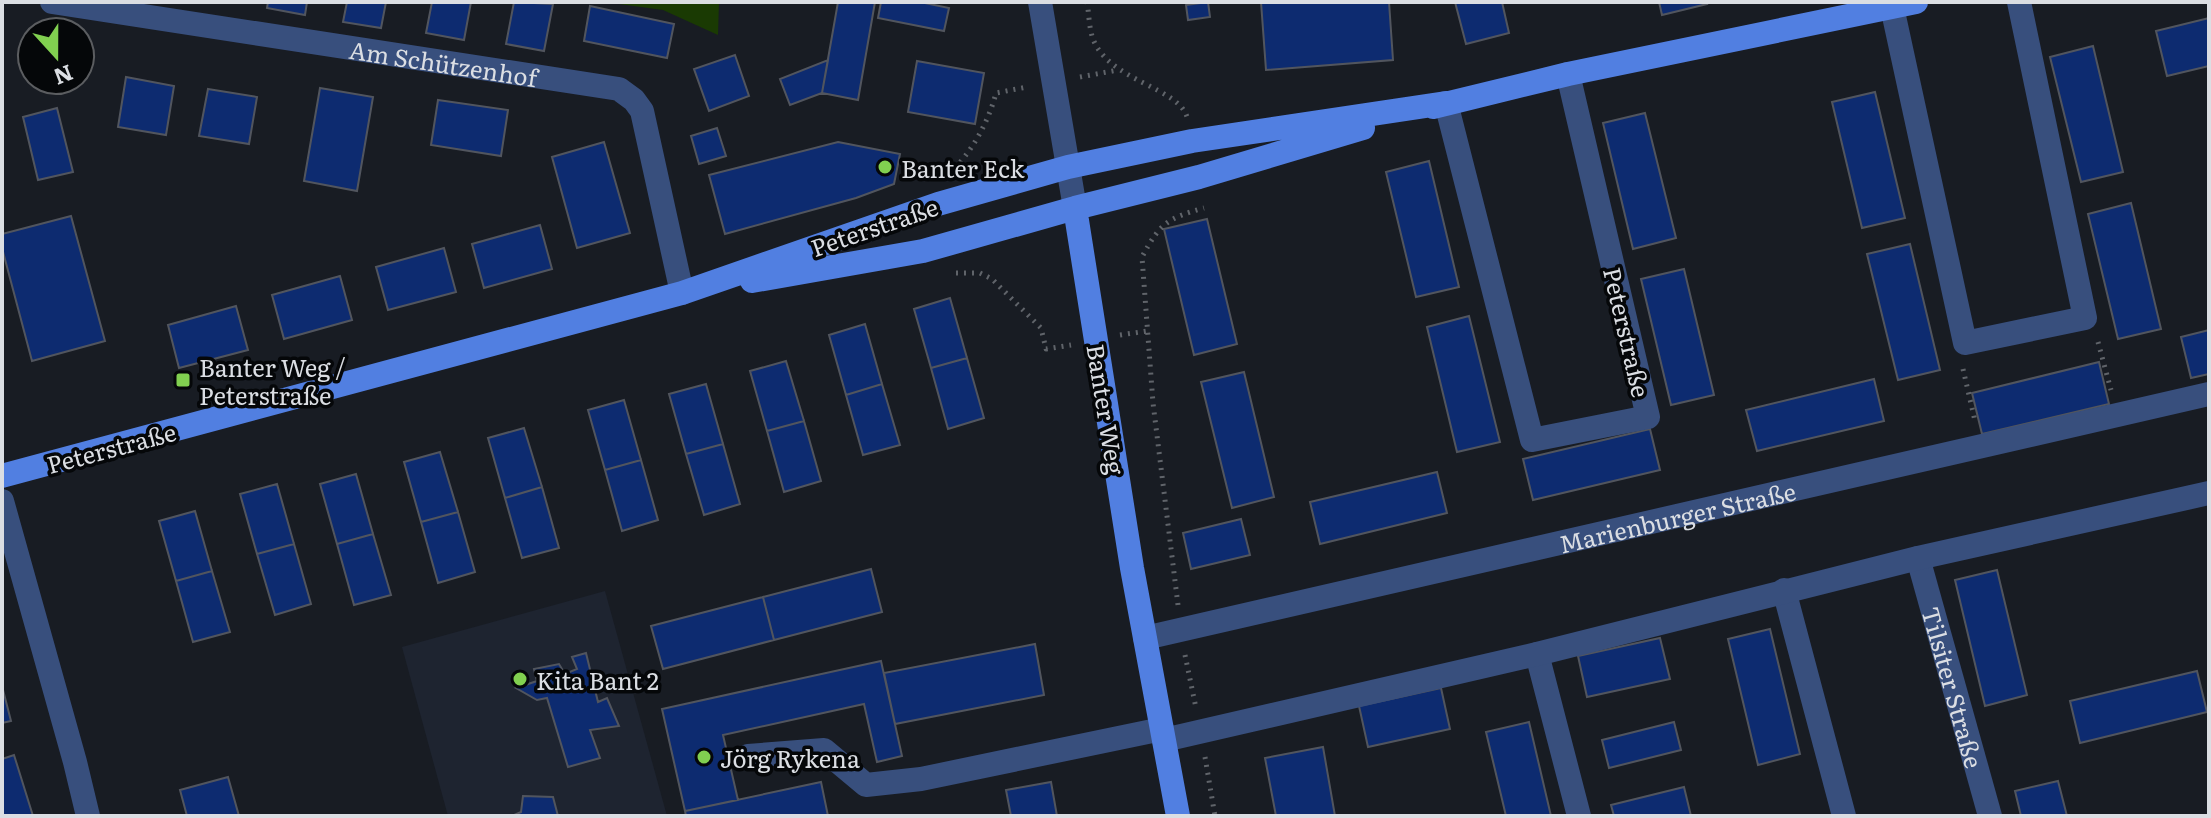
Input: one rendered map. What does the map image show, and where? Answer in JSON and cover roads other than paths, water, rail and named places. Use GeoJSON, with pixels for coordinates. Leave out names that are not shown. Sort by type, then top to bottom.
{"type":"FeatureCollection","features":[{"type":"Feature","properties":{"kind":"main road","name":"Peterstraße"},"geometry":{"type":"LineString","coordinates":[[682,293],[923,251],[1199,177],[1446,103],[1568,74],[1916,2]]}},
{"type":"Feature","properties":{"kind":"main road","name":"Peterstraße"},"geometry":{"type":"LineString","coordinates":[[2,476],[682,293],[938,204],[1068,167],[1192,141],[1446,103]]}},
{"type":"Feature","properties":{"kind":"main road","name":"Banter Weg"},"geometry":{"type":"LineString","coordinates":[[1075,208],[1145,638],[1178,816]]}},
{"type":"Feature","properties":{"kind":"street","name":"Am Schützenhof"},"geometry":{"type":"LineString","coordinates":[[52,2],[619,89],[634,100],[642,111],[682,293]]}},
{"type":"Feature","properties":{"kind":"street","name":"Banter Weg"},"geometry":{"type":"LineString","coordinates":[[1040,2],[1075,208]]}},
{"type":"Feature","properties":{"kind":"street"},"geometry":{"type":"LineString","coordinates":[[1892,7],[1965,343],[2085,318],[2019,2]]}},
{"type":"Feature","properties":{"kind":"street","name":"Peterstraße"},"geometry":{"type":"LineString","coordinates":[[1446,103],[1532,440],[1648,417],[1568,74]]}},
{"type":"Feature","properties":{"kind":"street","name":"Marienburger Straße"},"geometry":{"type":"LineString","coordinates":[[1145,638],[2209,394]]}},
{"type":"Feature","properties":{"kind":"street"},"geometry":{"type":"LineString","coordinates":[[748,756],[824,750],[866,785],[921,779],[1163,735],[1201,733],[1537,654],[1918,558],[2209,493]]}},
{"type":"Feature","properties":{"kind":"street"},"geometry":{"type":"LineString","coordinates":[[2,501],[88,816]]}},
{"type":"Feature","properties":{"kind":"street","name":"Tilsiter Straße"},"geometry":{"type":"LineString","coordinates":[[1918,558],[1990,816]]}},
{"type":"Feature","properties":{"kind":"street"},"geometry":{"type":"LineString","coordinates":[[1784,590],[1844,816]]}},
{"type":"Feature","properties":{"kind":"street"},"geometry":{"type":"LineString","coordinates":[[1537,654],[1579,816]]}},
{"type":"Feature","properties":{"kind":"place","name":"Banter Eck"},"geometry":{"type":"Point","coordinates":[885,167]}},
{"type":"Feature","properties":{"kind":"place","name":"Banter Weg / Peterstraße"},"geometry":{"type":"Point","coordinates":[183,380]}},
{"type":"Feature","properties":{"kind":"place","name":"Kita Bant 2"},"geometry":{"type":"Point","coordinates":[520,679]}},
{"type":"Feature","properties":{"kind":"place","name":"Jörg Rykena"},"geometry":{"type":"Point","coordinates":[704,757]}}]}
